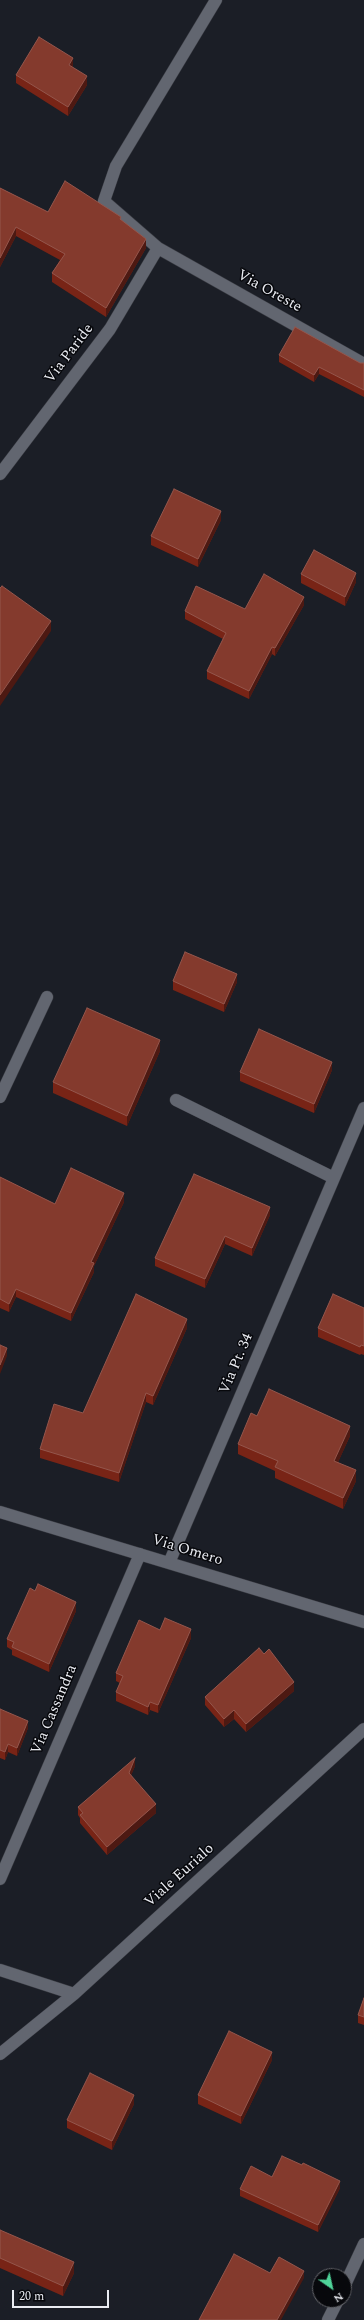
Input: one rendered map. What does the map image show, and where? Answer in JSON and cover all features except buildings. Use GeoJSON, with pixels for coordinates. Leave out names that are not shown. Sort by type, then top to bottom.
{"type":"FeatureCollection","features":[{"type":"Feature","properties":{"kind":"street","name":"Via Oreste"},"geometry":{"type":"LineString","coordinates":[[216,0],[116,166],[104,201],[158,248],[364,364]]}},
{"type":"Feature","properties":{"kind":"street","name":"Via Paride"},"geometry":{"type":"LineString","coordinates":[[0,474],[110,329],[158,248]]}},
{"type":"Feature","properties":{"kind":"street"},"geometry":{"type":"LineString","coordinates":[[0,1097],[47,997]]}},
{"type":"Feature","properties":{"kind":"street"},"geometry":{"type":"LineString","coordinates":[[176,1100],[334,1178]]}},
{"type":"Feature","properties":{"kind":"street","name":"Via Pt. 34"},"geometry":{"type":"LineString","coordinates":[[169,1563],[364,1108]]}},
{"type":"Feature","properties":{"kind":"street","name":"Via Omero"},"geometry":{"type":"LineString","coordinates":[[0,1512],[364,1622]]}},
{"type":"Feature","properties":{"kind":"street","name":"Via Cassandra"},"geometry":{"type":"LineString","coordinates":[[0,1879],[140,1554]]}},
{"type":"Feature","properties":{"kind":"street","name":"Viale Eurialo"},"geometry":{"type":"LineString","coordinates":[[74,1994],[364,1729]]}},
{"type":"Feature","properties":{"kind":"street"},"geometry":{"type":"LineString","coordinates":[[0,1970],[74,1994]]}},
{"type":"Feature","properties":{"kind":"street"},"geometry":{"type":"LineString","coordinates":[[0,2054],[74,1994]]}},
{"type":"Feature","properties":{"kind":"street"},"geometry":{"type":"LineString","coordinates":[[352,2270],[364,2244]]}},
{"type":"Feature","properties":{"kind":"street"},"geometry":{"type":"LineString","coordinates":[[328,2320],[334,2308]]}}]}
